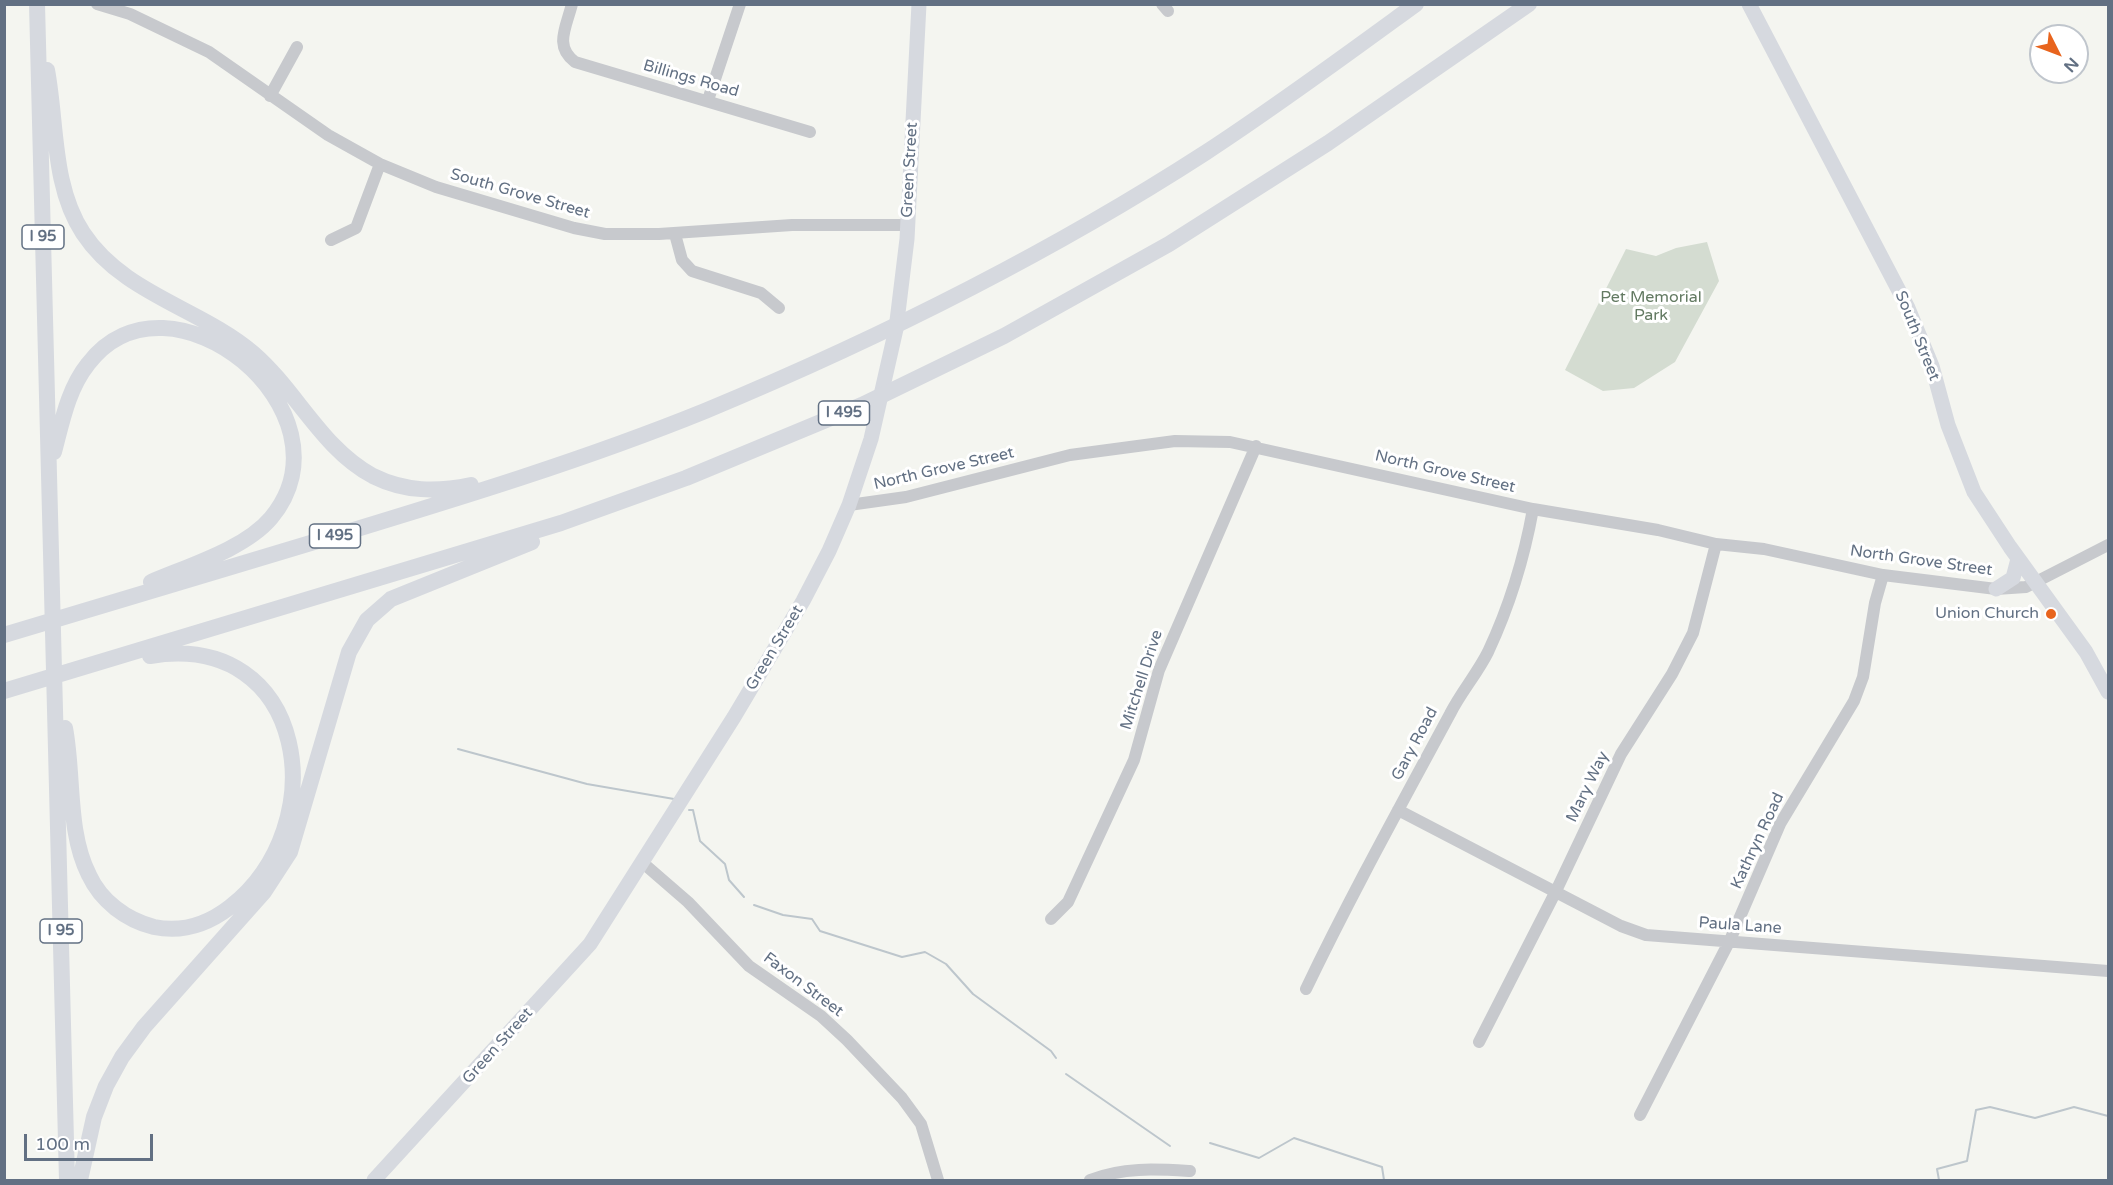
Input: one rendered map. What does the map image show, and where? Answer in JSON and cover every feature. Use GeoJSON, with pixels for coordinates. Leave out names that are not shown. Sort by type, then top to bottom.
{"type":"FeatureCollection","features":[{"type":"Feature","properties":{"kind":"highway","name":"I 495"},"geometry":{"type":"LineString","coordinates":[[12,633],[463,497],[582,457],[701,412],[798,371],[998,274],[1127,201],[1207,151],[1416,4]]}},
{"type":"Feature","properties":{"kind":"highway","name":"I 495"},"geometry":{"type":"LineString","coordinates":[[12,689],[529,533],[655,490],[778,441],[872,400],[975,351],[1087,292],[1195,229],[1318,149],[1530,4]]}},
{"type":"Feature","properties":{"kind":"highway"},"geometry":{"type":"LineString","coordinates":[[37,8],[68,201],[82,232],[112,267],[246,347],[269,368],[343,454],[359,467],[384,481],[414,489],[444,490],[582,457]]}},
{"type":"Feature","properties":{"kind":"highway","name":"I 95"},"geometry":{"type":"LineString","coordinates":[[37,8],[67,1180]]}},
{"type":"Feature","properties":{"kind":"highway"},"geometry":{"type":"LineString","coordinates":[[49,470],[68,401],[84,368],[112,341],[149,327],[192,333],[234,355],[271,391],[283,410],[291,430],[294,453],[290,480],[281,503],[262,527],[243,541],[86,611]]}},
{"type":"Feature","properties":{"kind":"highway"},"geometry":{"type":"LineString","coordinates":[[80,1180],[94,1117],[106,1086],[122,1057],[144,1027],[264,892],[286,860],[298,831],[349,652],[370,616],[385,603],[403,593],[655,490]]}},
{"type":"Feature","properties":{"kind":"highway"},"geometry":{"type":"LineString","coordinates":[[54,681],[66,736],[80,849],[94,884],[115,907],[146,924],[175,929],[208,921],[232,905],[254,884],[271,860],[284,832],[290,810],[293,776],[289,747],[279,714],[266,692],[252,677],[230,663],[207,655],[169,653],[87,666]]}},
{"type":"Feature","properties":{"kind":"main road","name":"Green Street"},"geometry":{"type":"LineString","coordinates":[[374,1180],[590,944],[643,863],[803,601],[849,505],[871,439],[887,374],[903,283],[919,4]]}},
{"type":"Feature","properties":{"kind":"main road","name":"South Street"},"geometry":{"type":"LineString","coordinates":[[1749,4],[1908,308],[1932,366],[1948,425],[1967,478],[1979,501],[2086,652],[2109,692]]}},
{"type":"Feature","properties":{"kind":"main road"},"geometry":{"type":"LineString","coordinates":[[1996,589],[2013,578],[2018,559]]}},
{"type":"Feature","properties":{"kind":"street","name":"South Grove Street"},"geometry":{"type":"LineString","coordinates":[[97,4],[131,9],[209,52],[328,135],[380,164],[436,187],[574,228],[605,234],[675,234],[792,225],[908,225]]}},
{"type":"Feature","properties":{"kind":"street","name":"Billings Road"},"geometry":{"type":"LineString","coordinates":[[572,4],[561,46],[565,55],[575,62],[810,132]]}},
{"type":"Feature","properties":{"kind":"street"},"geometry":{"type":"LineString","coordinates":[[708,100],[740,4]]}},
{"type":"Feature","properties":{"kind":"street"},"geometry":{"type":"LineString","coordinates":[[270,96],[297,47]]}},
{"type":"Feature","properties":{"kind":"street"},"geometry":{"type":"LineString","coordinates":[[331,240],[356,228],[380,164]]}},
{"type":"Feature","properties":{"kind":"street"},"geometry":{"type":"LineString","coordinates":[[675,234],[682,260],[692,271],[761,293],[779,308]]}},
{"type":"Feature","properties":{"kind":"street","name":"North Grove Street"},"geometry":{"type":"LineString","coordinates":[[849,505],[906,497],[1070,455],[1175,441],[1256,446],[1533,509],[1658,530],[1716,544],[1764,549],[1883,575],[1996,589],[2021,588],[2036,583],[2109,544]]}},
{"type":"Feature","properties":{"kind":"street","name":"Mitchell Drive"},"geometry":{"type":"LineString","coordinates":[[1051,920],[1068,902],[1134,760],[1159,670],[1256,446]]}},
{"type":"Feature","properties":{"kind":"street","name":"Gary Road"},"geometry":{"type":"LineString","coordinates":[[1306,988],[1347,902],[1451,711],[1488,651],[1515,589],[1526,551],[1533,509]]}},
{"type":"Feature","properties":{"kind":"street","name":"Mary Way"},"geometry":{"type":"LineString","coordinates":[[1479,1042],[1556,891],[1621,754],[1672,674],[1693,633],[1716,544]]}},
{"type":"Feature","properties":{"kind":"street","name":"Kathryn Road"},"geometry":{"type":"LineString","coordinates":[[1640,1115],[1730,940],[1780,824],[1854,701],[1863,677],[1875,603],[1883,575]]}},
{"type":"Feature","properties":{"kind":"street","name":"Paula Lane"},"geometry":{"type":"LineString","coordinates":[[1398,810],[1621,926],[1646,934],[1696,940],[1730,940],[2109,971]]}},
{"type":"Feature","properties":{"kind":"street","name":"Faxon Street"},"geometry":{"type":"LineString","coordinates":[[643,863],[688,902],[749,966],[821,1016],[902,1098],[921,1124],[938,1180]]}},
{"type":"Feature","properties":{"kind":"street"},"geometry":{"type":"LineString","coordinates":[[1090,1180],[1111,1172],[1132,1168],[1190,1171]]}},
{"type":"Feature","properties":{"kind":"green space","name":"Pet Memorial Park"},"geometry":{"type":"Polygon","coordinates":[[[1707,242],[1719,281],[1675,362],[1634,388],[1603,391],[1565,370],[1626,249],[1656,256],[1676,248],[1707,242]]]}},
{"type":"Feature","properties":{"kind":"waterway"},"geometry":{"type":"LineString","coordinates":[[458,749],[587,784],[674,799]]}},
{"type":"Feature","properties":{"kind":"waterway"},"geometry":{"type":"LineString","coordinates":[[689,810],[693,810],[700,841],[725,864],[729,880],[744,897]]}},
{"type":"Feature","properties":{"kind":"waterway"},"geometry":{"type":"LineString","coordinates":[[754,905],[783,915],[812,919],[820,931],[902,957],[925,952],[946,964],[973,994],[1051,1051],[1056,1058]]}},
{"type":"Feature","properties":{"kind":"waterway"},"geometry":{"type":"LineString","coordinates":[[1066,1074],[1170,1146]]}},
{"type":"Feature","properties":{"kind":"waterway"},"geometry":{"type":"LineString","coordinates":[[1939,1180],[1937,1169],[1967,1161],[1976,1110],[1990,1107],[2035,1118],[2074,1107],[2108,1116]]}},
{"type":"Feature","properties":{"kind":"waterway"},"geometry":{"type":"LineString","coordinates":[[1210,1143],[1259,1158],[1294,1138],[1382,1167],[1384,1180]]}},
{"type":"Feature","properties":{"kind":"place","name":"Union Church"},"geometry":{"type":"Point","coordinates":[2051,614]}}]}
